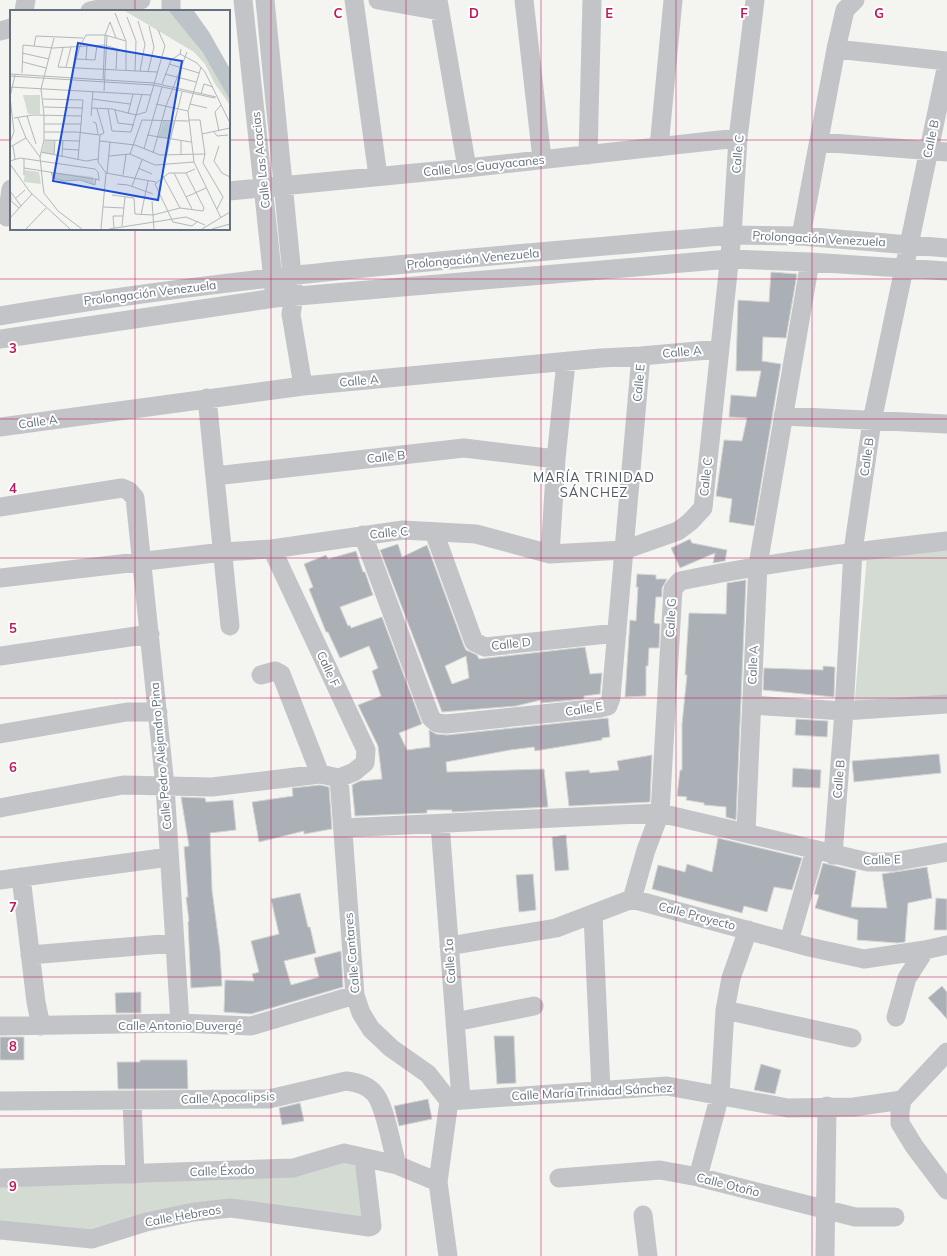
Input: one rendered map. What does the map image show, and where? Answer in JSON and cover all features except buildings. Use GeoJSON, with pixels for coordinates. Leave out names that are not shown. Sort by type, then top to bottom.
{"type":"FeatureCollection","features":[{"type":"Feature","properties":{"kind":"street"},"geometry":{"type":"LineString","coordinates":[[24,10],[26,0]]}},
{"type":"Feature","properties":{"kind":"street"},"geometry":{"type":"LineString","coordinates":[[95,10],[141,0]]}},
{"type":"Feature","properties":{"kind":"street","name":"Calle Las Acacias"},"geometry":{"type":"LineString","coordinates":[[243,0],[275,298]]}},
{"type":"Feature","properties":{"kind":"street","name":"Calle Las Acacias"},"geometry":{"type":"LineString","coordinates":[[265,0],[292,275],[292,305],[303,386]]}},
{"type":"Feature","properties":{"kind":"street"},"geometry":{"type":"LineString","coordinates":[[354,0],[378,176]]}},
{"type":"Feature","properties":{"kind":"street"},"geometry":{"type":"LineString","coordinates":[[378,0],[439,5],[467,168]]}},
{"type":"Feature","properties":{"kind":"street"},"geometry":{"type":"LineString","coordinates":[[524,0],[542,159]]}},
{"type":"Feature","properties":{"kind":"street"},"geometry":{"type":"LineString","coordinates":[[588,155],[592,0]]}},
{"type":"Feature","properties":{"kind":"street"},"geometry":{"type":"LineString","coordinates":[[660,147],[673,0]]}},
{"type":"Feature","properties":{"kind":"street","name":"Calle C"},"geometry":{"type":"LineString","coordinates":[[0,578],[142,563],[223,552],[272,549],[403,530],[476,534],[550,554],[624,550],[678,531],[690,522],[703,508],[732,235],[738,138],[755,0]]}},
{"type":"Feature","properties":{"kind":"street"},"geometry":{"type":"LineString","coordinates":[[801,236],[836,49],[846,10],[855,0]]}},
{"type":"Feature","properties":{"kind":"street"},"geometry":{"type":"LineString","coordinates":[[0,31],[10,28]]}},
{"type":"Feature","properties":{"kind":"street"},"geometry":{"type":"LineString","coordinates":[[836,49],[947,61]]}},
{"type":"Feature","properties":{"kind":"street","name":"Calle B"},"geometry":{"type":"LineString","coordinates":[[789,941],[824,853],[844,711],[853,551],[872,421],[908,245],[938,152],[947,64]]}},
{"type":"Feature","properties":{"kind":"street","name":"Calle Los Guayacanes"},"geometry":{"type":"LineString","coordinates":[[230,191],[467,168],[738,138]]}},
{"type":"Feature","properties":{"kind":"street"},"geometry":{"type":"LineString","coordinates":[[819,142],[938,152]]}},
{"type":"Feature","properties":{"kind":"street"},"geometry":{"type":"LineString","coordinates":[[6,217],[10,195]]}},
{"type":"Feature","properties":{"kind":"street","name":"Prolongación Venezuela"},"geometry":{"type":"LineString","coordinates":[[0,316],[83,301],[273,277],[732,235],[801,236],[947,248]]}},
{"type":"Feature","properties":{"kind":"street","name":"Prolongación Venezuela"},"geometry":{"type":"LineString","coordinates":[[0,339],[275,298],[292,305],[729,259],[904,267],[947,271]]}},
{"type":"Feature","properties":{"kind":"street","name":"Calle A"},"geometry":{"type":"LineString","coordinates":[[746,832],[755,603],[758,565],[810,262]]}},
{"type":"Feature","properties":{"kind":"street","name":"Calle A"},"geometry":{"type":"LineString","coordinates":[[0,428],[207,398],[303,386],[601,358],[720,349]]}},
{"type":"Feature","properties":{"kind":"street","name":"Calle E"},"geometry":{"type":"LineString","coordinates":[[363,535],[431,718],[437,723],[453,724],[608,706],[611,698],[642,356]]}},
{"type":"Feature","properties":{"kind":"street"},"geometry":{"type":"LineString","coordinates":[[550,554],[556,459],[566,362]]}},
{"type":"Feature","properties":{"kind":"street"},"geometry":{"type":"LineString","coordinates":[[207,398],[230,626]]}},
{"type":"Feature","properties":{"kind":"street"},"geometry":{"type":"LineString","coordinates":[[783,416],[947,424]]}},
{"type":"Feature","properties":{"kind":"street","name":"Calle B"},"geometry":{"type":"LineString","coordinates":[[215,476],[464,448],[556,459]]}},
{"type":"Feature","properties":{"kind":"street","name":"Calle Pedro Alejandro Pina"},"geometry":{"type":"LineString","coordinates":[[0,507],[122,488],[129,491],[135,498],[165,786],[180,1023]]}},
{"type":"Feature","properties":{"kind":"street","name":"Calle D"},"geometry":{"type":"LineString","coordinates":[[434,532],[474,642],[479,646],[485,647],[617,633]]}},
{"type":"Feature","properties":{"kind":"street","name":"Calle G"},"geometry":{"type":"LineString","coordinates":[[632,899],[646,850],[660,813],[673,590],[680,581],[758,565],[853,551],[947,541]]}},
{"type":"Feature","properties":{"kind":"street","name":"Calle F"},"geometry":{"type":"LineString","coordinates":[[272,549],[366,750],[365,763],[354,772],[339,778]]}},
{"type":"Feature","properties":{"kind":"street"},"geometry":{"type":"LineString","coordinates":[[0,656],[150,634]]}},
{"type":"Feature","properties":{"kind":"street"},"geometry":{"type":"LineString","coordinates":[[261,675],[275,671],[280,674],[320,774]]}},
{"type":"Feature","properties":{"kind":"street"},"geometry":{"type":"LineString","coordinates":[[752,705],[844,711],[947,704]]}},
{"type":"Feature","properties":{"kind":"street"},"geometry":{"type":"LineString","coordinates":[[0,734],[127,712],[158,712]]}},
{"type":"Feature","properties":{"kind":"street"},"geometry":{"type":"LineString","coordinates":[[0,808],[123,785],[212,787],[320,774],[339,778]]}},
{"type":"Feature","properties":{"kind":"street","name":"Calle Cantares"},"geometry":{"type":"LineString","coordinates":[[339,778],[355,995],[360,1013],[371,1029],[391,1048],[428,1074],[455,1100]]}},
{"type":"Feature","properties":{"kind":"street","name":"Calle E"},"geometry":{"type":"LineString","coordinates":[[343,828],[660,813],[746,832],[824,853],[868,862],[886,862],[947,852]]}},
{"type":"Feature","properties":{"kind":"street","name":"Calle 1a"},"geometry":{"type":"LineString","coordinates":[[440,824],[455,1022],[455,1100]]}},
{"type":"Feature","properties":{"kind":"street"},"geometry":{"type":"LineString","coordinates":[[0,880],[169,857]]}},
{"type":"Feature","properties":{"kind":"street"},"geometry":{"type":"LineString","coordinates":[[21,876],[36,1002],[41,1026]]}},
{"type":"Feature","properties":{"kind":"street"},"geometry":{"type":"LineString","coordinates":[[449,946],[556,928],[632,899]]}},
{"type":"Feature","properties":{"kind":"street","name":"Calle Proyecto"},"geometry":{"type":"LineString","coordinates":[[632,899],[789,941],[864,959],[925,950],[947,945]]}},
{"type":"Feature","properties":{"kind":"street"},"geometry":{"type":"LineString","coordinates":[[593,915],[601,1090]]}},
{"type":"Feature","properties":{"kind":"street"},"geometry":{"type":"LineString","coordinates":[[698,1177],[720,1095],[724,1010],[734,967],[748,930]]}},
{"type":"Feature","properties":{"kind":"street"},"geometry":{"type":"LineString","coordinates":[[30,955],[174,943]]}},
{"type":"Feature","properties":{"kind":"street"},"geometry":{"type":"LineString","coordinates":[[896,1017],[907,978],[925,950]]}},
{"type":"Feature","properties":{"kind":"street","name":"Calle Antonio Duvergé"},"geometry":{"type":"LineString","coordinates":[[0,1026],[180,1023],[251,1026],[355,995]]}},
{"type":"Feature","properties":{"kind":"street"},"geometry":{"type":"LineString","coordinates":[[455,1022],[534,1006]]}},
{"type":"Feature","properties":{"kind":"street"},"geometry":{"type":"LineString","coordinates":[[724,1010],[852,1038]]}},
{"type":"Feature","properties":{"kind":"street"},"geometry":{"type":"LineString","coordinates":[[947,1052],[902,1100],[900,1123],[914,1146],[947,1190]]}},
{"type":"Feature","properties":{"kind":"street","name":"Calle Apocalipsis"},"geometry":{"type":"LineString","coordinates":[[0,1101],[269,1099],[346,1081],[358,1082],[374,1093],[380,1103],[397,1165]]}},
{"type":"Feature","properties":{"kind":"street","name":"Calle María Trinidad Sánchez"},"geometry":{"type":"LineString","coordinates":[[455,1100],[667,1086],[788,1108],[827,1106],[854,1107],[902,1100]]}},
{"type":"Feature","properties":{"kind":"street"},"geometry":{"type":"LineString","coordinates":[[132,1100],[135,1174]]}},
{"type":"Feature","properties":{"kind":"street"},"geometry":{"type":"LineString","coordinates":[[448,1256],[438,1182],[455,1100]]}},
{"type":"Feature","properties":{"kind":"street"},"geometry":{"type":"LineString","coordinates":[[825,1256],[827,1106]]}},
{"type":"Feature","properties":{"kind":"street","name":"Calle Éxodo"},"geometry":{"type":"LineString","coordinates":[[0,1178],[293,1168],[344,1153],[397,1165],[438,1182]]}},
{"type":"Feature","properties":{"kind":"street","name":"Calle Hebreos"},"geometry":{"type":"LineString","coordinates":[[0,1230],[92,1239],[146,1222],[194,1212],[231,1208],[369,1227],[372,1226],[364,1158]]}},
{"type":"Feature","properties":{"kind":"street","name":"Calle Otoño"},"geometry":{"type":"LineString","coordinates":[[559,1178],[660,1170],[698,1177],[855,1216],[895,1217]]}},
{"type":"Feature","properties":{"kind":"street"},"geometry":{"type":"LineString","coordinates":[[643,1216],[648,1256]]}},
{"type":"Feature","properties":{"kind":"shaded area"},"geometry":{"type":"Polygon","coordinates":[[[947,546],[947,702],[854,710],[867,555],[947,546]]]}},
{"type":"Feature","properties":{"kind":"shaded area"},"geometry":{"type":"Polygon","coordinates":[[[344,1156],[362,1160],[371,1226],[231,1204],[91,1236],[0,1226],[0,1181],[344,1156]]]}},
{"type":"Feature","properties":{"kind":"district","name":"MARÍA TRINIDAD SÁNCHEZ"},"geometry":{"type":"Point","coordinates":[594,484]}}]}
